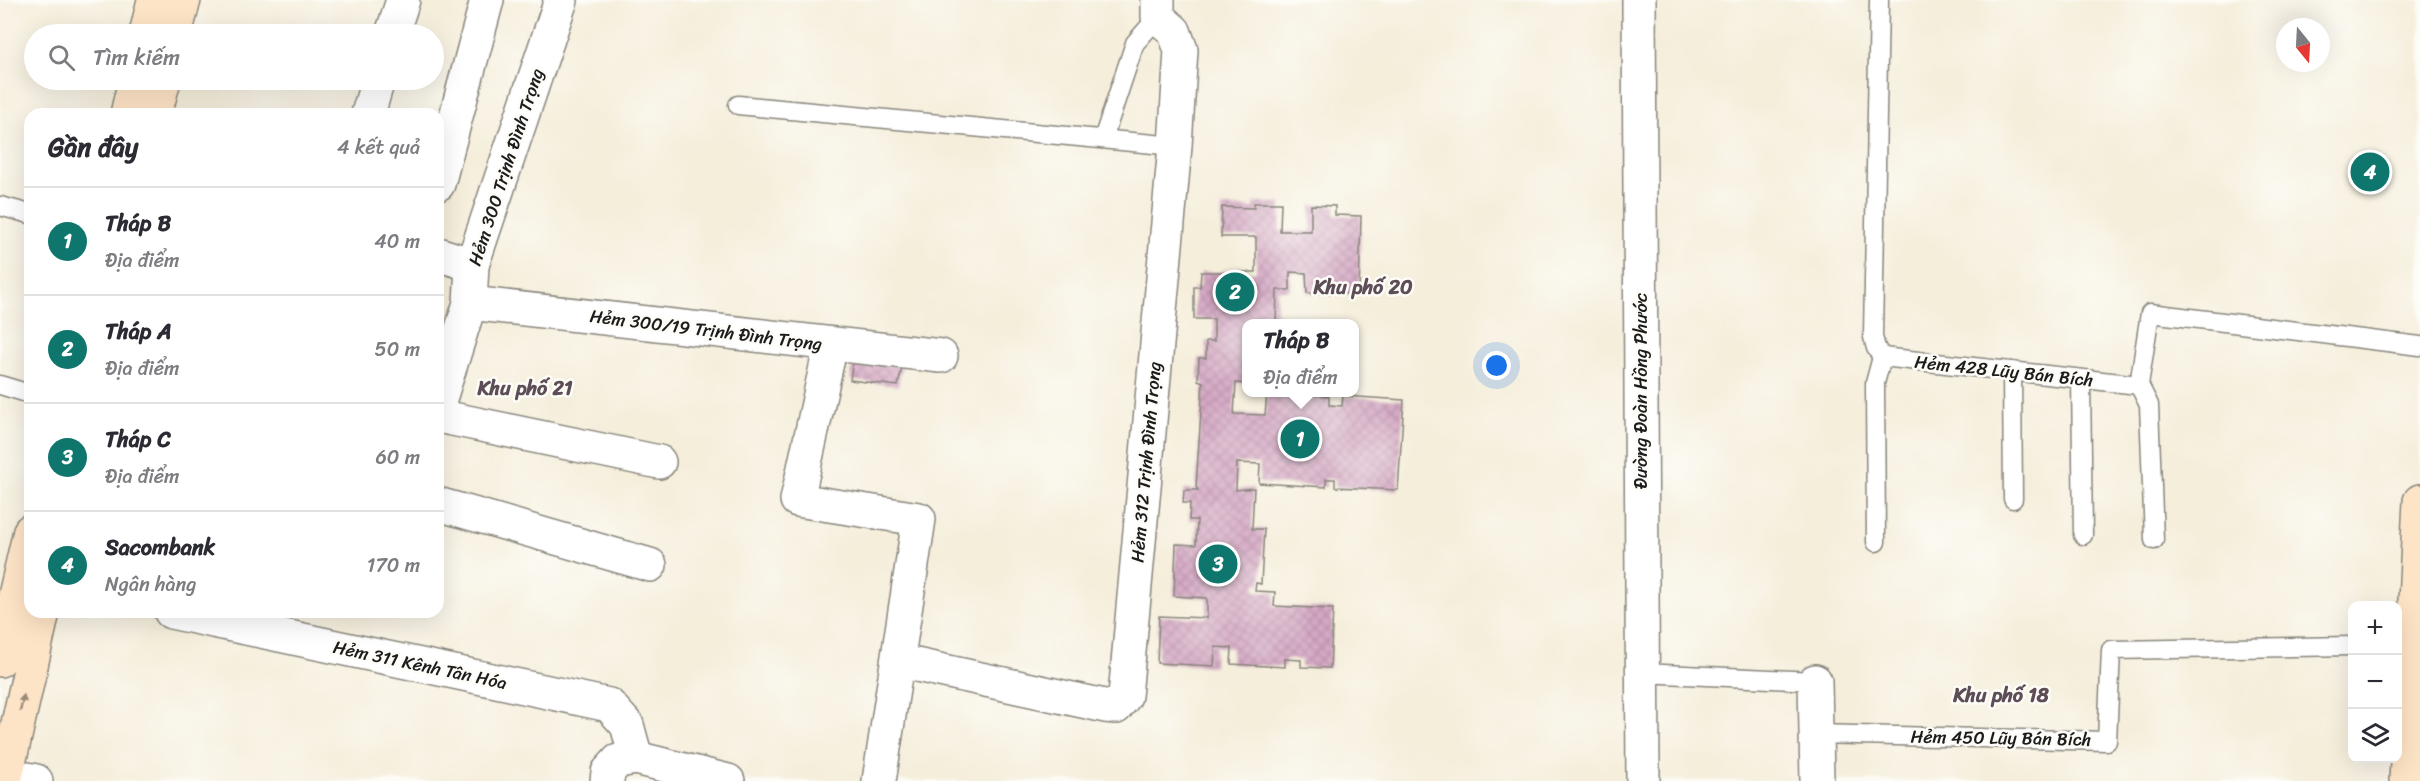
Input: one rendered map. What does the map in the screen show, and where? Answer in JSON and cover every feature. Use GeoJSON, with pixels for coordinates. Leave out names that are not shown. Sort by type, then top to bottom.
{"type":"FeatureCollection","features":[{"type":"Feature","properties":{"kind":"street"},"geometry":{"type":"LineString","coordinates":[[148,24],[154,0]]}},
{"type":"Feature","properties":{"kind":"street"},"geometry":{"type":"LineString","coordinates":[[178,24],[184,0]]}},
{"type":"Feature","properties":{"kind":"street"},"geometry":{"type":"LineString","coordinates":[[395,24],[403,0]]}},
{"type":"Feature","properties":{"kind":"street"},"geometry":{"type":"LineString","coordinates":[[444,161],[487,0]]}},
{"type":"Feature","properties":{"kind":"street","name":"Hẻm 300 Trịnh Đình Trọng"},"geometry":{"type":"LineString","coordinates":[[446,351],[470,303],[472,266],[561,0]]}},
{"type":"Feature","properties":{"kind":"street","name":"Đường Đoàn Hồng Phước"},"geometry":{"type":"LineString","coordinates":[[1639,0],[1643,781]]}},
{"type":"Feature","properties":{"kind":"street","name":"Hẻm 312 Trịnh Đình Trọng"},"geometry":{"type":"LineString","coordinates":[[898,661],[1105,706],[1116,707],[1125,696],[1175,146],[1181,50],[1174,31],[1158,8]]}},
{"type":"Feature","properties":{"kind":"street"},"geometry":{"type":"LineString","coordinates":[[128,108],[133,90]]}},
{"type":"Feature","properties":{"kind":"street"},"geometry":{"type":"LineString","coordinates":[[157,108],[162,90]]}},
{"type":"Feature","properties":{"kind":"street"},"geometry":{"type":"LineString","coordinates":[[370,108],[375,90]]}},
{"type":"Feature","properties":{"kind":"street"},"geometry":{"type":"LineString","coordinates":[[444,256],[472,266]]}},
{"type":"Feature","properties":{"kind":"street","name":"Hẻm 300/19 Trịnh Đình Trọng"},"geometry":{"type":"LineString","coordinates":[[470,303],[941,356]]}},
{"type":"Feature","properties":{"kind":"street"},"geometry":{"type":"LineString","coordinates":[[831,344],[796,500],[919,519],[879,781]]}},
{"type":"Feature","properties":{"kind":"street"},"geometry":{"type":"LineString","coordinates":[[444,418],[659,462]]}},
{"type":"Feature","properties":{"kind":"street"},"geometry":{"type":"LineString","coordinates":[[2406,781],[2410,644],[2420,501]]}},
{"type":"Feature","properties":{"kind":"street"},"geometry":{"type":"LineString","coordinates":[[444,506],[650,564]]}},
{"type":"Feature","properties":{"kind":"street"},"geometry":{"type":"LineString","coordinates":[[0,660],[24,557]]}},
{"type":"Feature","properties":{"kind":"street"},"geometry":{"type":"LineString","coordinates":[[12,778],[42,618]]}},
{"type":"Feature","properties":{"kind":"street","name":"Hẻm 311 Kênh Tân Hóa"},"geometry":{"type":"LineString","coordinates":[[199,618],[609,705],[627,725],[636,758]]}},
{"type":"Feature","properties":{"kind":"street"},"geometry":{"type":"LineString","coordinates":[[1815,681],[1817,781]]}},
{"type":"Feature","properties":{"kind":"street"},"geometry":{"type":"LineString","coordinates":[[607,781],[608,772],[618,760],[636,758],[728,781]]}},
{"type":"Feature","properties":{"kind":"lane"},"geometry":{"type":"LineString","coordinates":[[1876,542],[1875,383],[1882,357],[1876,348],[1874,337],[1879,0]]}},
{"type":"Feature","properties":{"kind":"lane"},"geometry":{"type":"LineString","coordinates":[[1103,139],[1135,43],[1158,8]]}},
{"type":"Feature","properties":{"kind":"lane"},"geometry":{"type":"LineString","coordinates":[[738,105],[1175,146]]}},
{"type":"Feature","properties":{"kind":"lane"},"geometry":{"type":"LineString","coordinates":[[0,206],[24,212]]}},
{"type":"Feature","properties":{"kind":"lane"},"geometry":{"type":"LineString","coordinates":[[2154,540],[2149,405],[2139,386],[2150,312],[2420,346]]}},
{"type":"Feature","properties":{"kind":"lane","name":"Hẻm 428 Lũy Bán Bích"},"geometry":{"type":"LineString","coordinates":[[1882,357],[2139,386]]}},
{"type":"Feature","properties":{"kind":"lane"},"geometry":{"type":"LineString","coordinates":[[2012,371],[2013,499]]}},
{"type":"Feature","properties":{"kind":"lane"},"geometry":{"type":"LineString","coordinates":[[2081,379],[2083,534]]}},
{"type":"Feature","properties":{"kind":"lane"},"geometry":{"type":"LineString","coordinates":[[0,386],[24,392]]}},
{"type":"Feature","properties":{"kind":"lane","name":"Hẻm 450 Lũy Bán Bích"},"geometry":{"type":"LineString","coordinates":[[1815,734],[2107,741],[2111,650],[2348,646]]}},
{"type":"Feature","properties":{"kind":"lane"},"geometry":{"type":"LineString","coordinates":[[1642,673],[1815,681]]}},
{"type":"Feature","properties":{"kind":"building"},"geometry":{"type":"Polygon","coordinates":[[[1254,203],[1281,203],[1280,231],[1311,231],[1311,205],[1335,206],[1335,215],[1361,216],[1359,294],[1307,293],[1306,273],[1290,272],[1290,290],[1277,290],[1276,319],[1242,319],[1242,384],[1236,383],[1234,414],[1265,415],[1267,397],[1329,397],[1329,405],[1342,406],[1343,397],[1404,400],[1398,490],[1335,487],[1335,479],[1326,479],[1326,487],[1259,483],[1260,464],[1237,463],[1236,490],[1254,488],[1252,529],[1264,529],[1261,584],[1256,583],[1255,591],[1275,592],[1274,606],[1333,609],[1330,668],[1301,667],[1301,660],[1285,659],[1285,667],[1231,664],[1232,648],[1215,647],[1214,666],[1157,663],[1159,616],[1207,618],[1207,598],[1174,596],[1176,544],[1196,545],[1197,520],[1189,520],[1190,503],[1183,503],[1184,490],[1198,490],[1196,487],[1203,382],[1198,380],[1199,358],[1206,358],[1206,341],[1214,341],[1214,319],[1194,319],[1194,287],[1200,287],[1201,272],[1256,272],[1256,237],[1221,237],[1222,207],[1254,208],[1254,203]]]}},
{"type":"Feature","properties":{"kind":"building"},"geometry":{"type":"Polygon","coordinates":[[[853,360],[902,367],[898,386],[850,380],[853,360]]]}},
{"type":"Feature","properties":{"kind":"place","name":"Sacombank"},"geometry":{"type":"Point","coordinates":[2370,172]}},
{"type":"Feature","properties":{"kind":"place","name":"Tháp A"},"geometry":{"type":"Point","coordinates":[1235,292]}},
{"type":"Feature","properties":{"kind":"place","name":"Tháp B"},"geometry":{"type":"Point","coordinates":[1300,439]}},
{"type":"Feature","properties":{"kind":"place","name":"Tháp C"},"geometry":{"type":"Point","coordinates":[1218,564]}},
{"type":"Feature","properties":{"kind":"district","name":"Khu phố 20"},"geometry":{"type":"Point","coordinates":[1363,287]}},
{"type":"Feature","properties":{"kind":"district","name":"Khu phố 21"},"geometry":{"type":"Point","coordinates":[525,388]}},
{"type":"Feature","properties":{"kind":"district","name":"Khu phố 18"},"geometry":{"type":"Point","coordinates":[2001,695]}}]}
